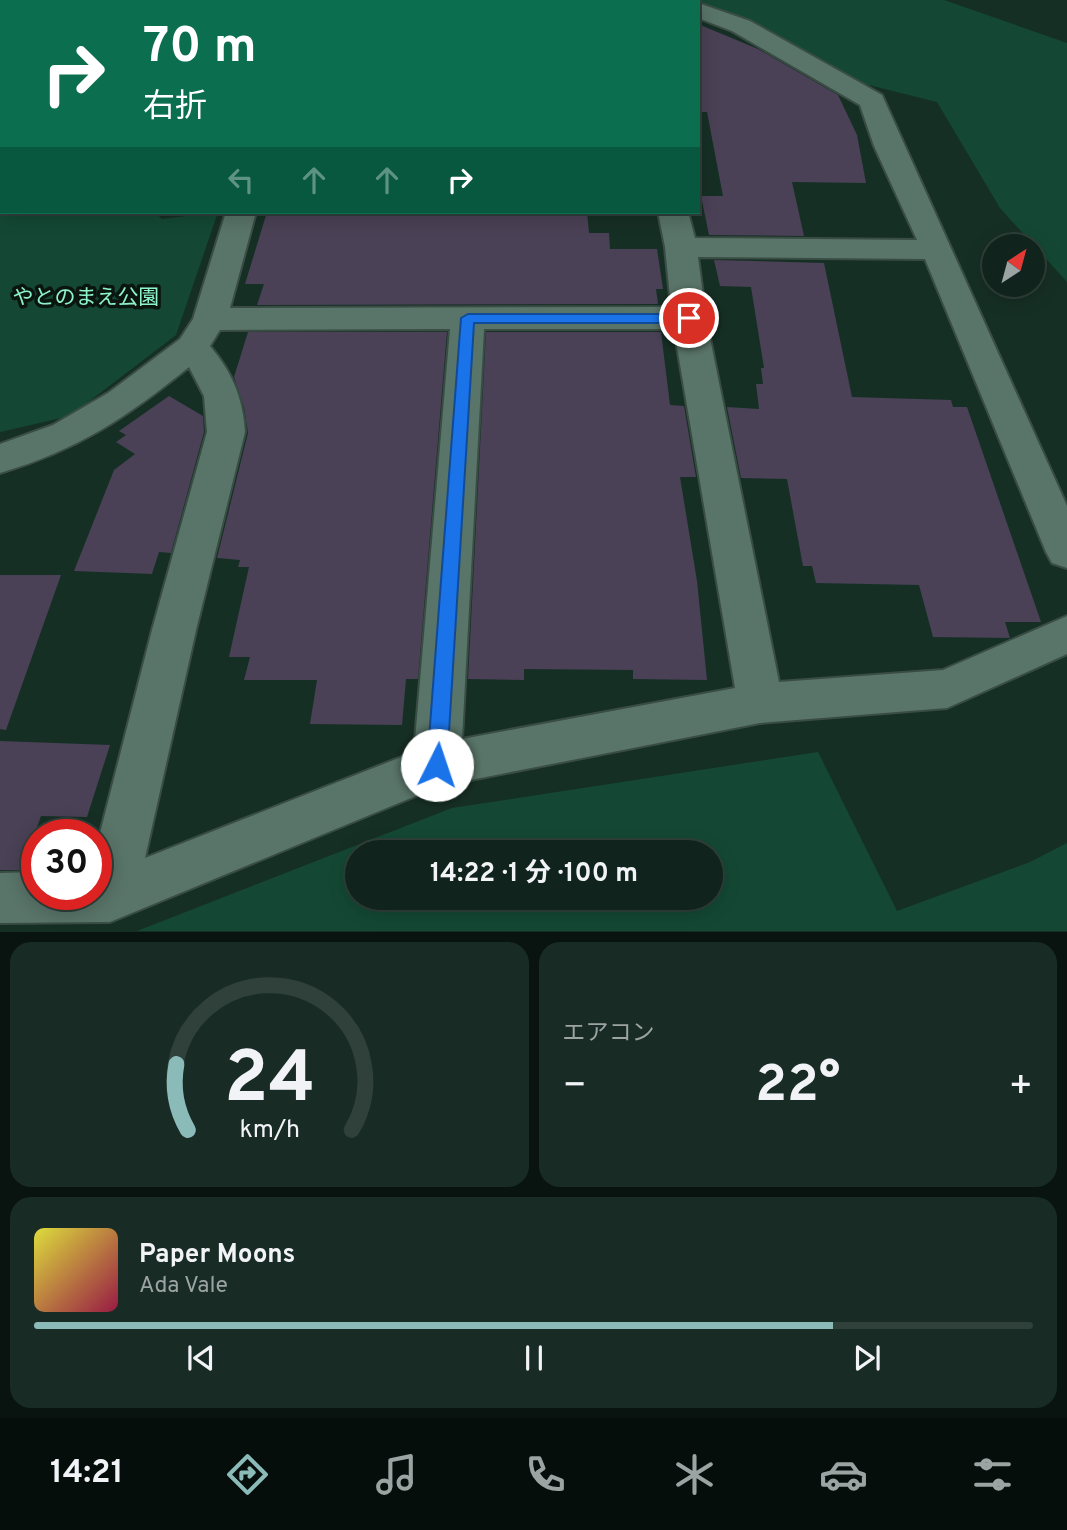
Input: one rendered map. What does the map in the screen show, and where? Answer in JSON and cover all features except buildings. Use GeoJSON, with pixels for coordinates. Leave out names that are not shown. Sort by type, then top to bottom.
{"type":"FeatureCollection","features":[{"type":"Feature","properties":{"kind":"street"},"geometry":{"type":"LineString","coordinates":[[700,11],[741,26],[872,101],[888,146],[915,198],[1067,552]]}},
{"type":"Feature","properties":{"kind":"street"},"geometry":{"type":"LineString","coordinates":[[0,459],[66,434],[121,402],[201,333],[240,214]]}},
{"type":"Feature","properties":{"kind":"street"},"geometry":{"type":"LineString","coordinates":[[760,703],[689,318],[677,230],[937,250]]}},
{"type":"Feature","properties":{"kind":"street"},"geometry":{"type":"LineString","coordinates":[[201,333],[468,318],[689,318]]}},
{"type":"Feature","properties":{"kind":"street"},"geometry":{"type":"LineString","coordinates":[[437,765],[468,318]]}},
{"type":"Feature","properties":{"kind":"street"},"geometry":{"type":"LineString","coordinates":[[112,889],[174,630],[226,432],[226,405],[201,333]]}},
{"type":"Feature","properties":{"kind":"street"},"geometry":{"type":"LineString","coordinates":[[112,896],[437,765],[760,703],[947,689],[1067,634]]}},
{"type":"Feature","properties":{"kind":"street"},"geometry":{"type":"LineString","coordinates":[[0,898],[21,898]]}},
{"type":"Feature","properties":{"kind":"green space"},"geometry":{"type":"Polygon","coordinates":[[[700,0],[944,0],[1067,43],[1067,282],[1045,258],[1045,234],[1024,234],[1000,208],[937,102],[861,83],[700,3],[700,0]]]}},
{"type":"Feature","properties":{"kind":"green space","name":"やとのまえ公園"},"geometry":{"type":"Polygon","coordinates":[[[0,214],[157,214],[162,219],[217,214],[176,335],[70,416],[0,432],[0,214]]]}},
{"type":"Feature","properties":{"kind":"green space"},"geometry":{"type":"Polygon","coordinates":[[[818,752],[897,911],[1030,862],[1067,843],[1067,931],[137,931],[345,850],[345,910],[723,910],[723,840],[370,840],[452,808],[818,752]]]}},
{"type":"Feature","properties":{"kind":"route"},"geometry":{"type":"LineString","coordinates":[[437,765],[468,318],[689,318]]}}]}
